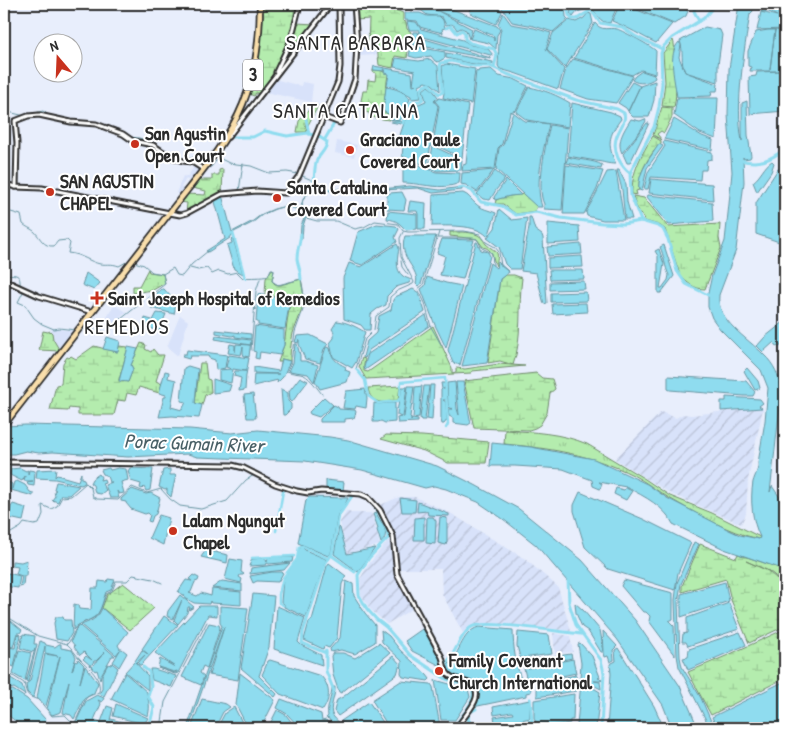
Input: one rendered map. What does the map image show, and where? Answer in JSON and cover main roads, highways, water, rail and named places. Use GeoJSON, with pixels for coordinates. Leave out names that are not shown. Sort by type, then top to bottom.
{"type":"FeatureCollection","features":[{"type":"Feature","properties":{"kind":"highway","name":"3"},"geometry":{"type":"LineString","coordinates":[[4,426],[8,418],[33,390],[224,141],[247,94],[256,63],[260,28],[260,4]]}},
{"type":"Feature","properties":{"kind":"water"},"geometry":{"type":"Polygon","coordinates":[[[400,4],[417,4],[438,11],[472,29],[469,39],[466,30],[461,28],[457,30],[453,24],[446,25],[442,17],[427,15],[422,11],[400,4]]]}},
{"type":"Feature","properties":{"kind":"water"},"geometry":{"type":"Polygon","coordinates":[[[423,4],[438,4],[497,26],[500,30],[497,35],[496,49],[489,43],[470,39],[474,29],[494,38],[494,36],[423,4]]]}},
{"type":"Feature","properties":{"kind":"water"},"geometry":{"type":"Polygon","coordinates":[[[472,4],[498,4],[502,12],[496,24],[470,13],[472,4]]]}},
{"type":"Feature","properties":{"kind":"water"},"geometry":{"type":"Polygon","coordinates":[[[499,4],[551,4],[565,7],[568,19],[553,32],[512,22],[499,4]]]}},
{"type":"Feature","properties":{"kind":"water"},"geometry":{"type":"Polygon","coordinates":[[[574,4],[618,4],[610,23],[606,23],[591,8],[577,12],[573,17],[570,13],[574,4]]]}},
{"type":"Feature","properties":{"kind":"water"},"geometry":{"type":"Polygon","coordinates":[[[620,4],[672,24],[656,43],[612,21],[620,4]]]}},
{"type":"Feature","properties":{"kind":"water"},"geometry":{"type":"Polygon","coordinates":[[[626,4],[678,4],[688,11],[686,16],[674,24],[626,4]]]}},
{"type":"Feature","properties":{"kind":"water"},"geometry":{"type":"Polygon","coordinates":[[[739,4],[752,4],[753,11],[750,14],[743,61],[739,111],[742,141],[742,103],[747,101],[751,156],[744,159],[743,157],[744,182],[736,250],[719,295],[719,304],[734,328],[771,362],[778,375],[782,389],[770,492],[772,486],[785,505],[785,533],[780,536],[785,543],[785,570],[724,549],[673,524],[659,507],[628,488],[626,488],[632,491],[626,500],[614,494],[616,488],[624,490],[626,487],[599,482],[602,484],[600,489],[593,486],[592,480],[563,469],[490,466],[492,443],[531,447],[594,459],[647,484],[667,498],[729,530],[740,535],[759,539],[752,510],[752,489],[758,468],[768,388],[761,370],[720,329],[712,318],[708,307],[708,293],[712,275],[725,241],[729,204],[732,172],[728,115],[729,69],[739,4]]]}},
{"type":"Feature","properties":{"kind":"water"},"geometry":{"type":"Polygon","coordinates":[[[762,4],[785,4],[785,19],[779,17],[785,20],[785,29],[757,30],[761,12],[762,9],[765,9],[762,4]],[[767,9],[766,12],[761,12],[777,16],[767,11],[767,9]]]}},
{"type":"Feature","properties":{"kind":"water"},"geometry":{"type":"Polygon","coordinates":[[[405,13],[439,16],[443,20],[445,28],[442,29],[443,33],[420,27],[417,21],[405,20],[405,13]]]}},
{"type":"Feature","properties":{"kind":"water"},"geometry":{"type":"Polygon","coordinates":[[[503,13],[511,24],[551,33],[546,49],[564,69],[558,89],[500,69],[498,66],[501,29],[498,24],[503,13]]]}},
{"type":"Feature","properties":{"kind":"water"},"geometry":{"type":"Polygon","coordinates":[[[588,13],[591,14],[593,23],[565,68],[547,49],[553,33],[569,20],[576,22],[584,18],[588,13]]]}},
{"type":"Feature","properties":{"kind":"water"},"geometry":{"type":"Polygon","coordinates":[[[407,21],[416,22],[421,29],[488,49],[494,56],[420,36],[419,30],[409,30],[407,21]]]}},
{"type":"Feature","properties":{"kind":"water"},"geometry":{"type":"Polygon","coordinates":[[[595,23],[603,28],[620,30],[654,49],[656,51],[655,74],[641,70],[632,75],[574,58],[595,23]]]}},
{"type":"Feature","properties":{"kind":"water"},"geometry":{"type":"Polygon","coordinates":[[[705,27],[720,30],[722,35],[718,82],[685,72],[682,60],[680,41],[705,27]]]}},
{"type":"Feature","properties":{"kind":"water"},"geometry":{"type":"Polygon","coordinates":[[[768,30],[785,31],[785,71],[750,71],[748,51],[756,32],[768,30]]]}},
{"type":"Feature","properties":{"kind":"water"},"geometry":{"type":"Polygon","coordinates":[[[413,32],[418,32],[421,38],[491,59],[411,44],[413,32]]]}},
{"type":"Feature","properties":{"kind":"water"},"geometry":{"type":"Polygon","coordinates":[[[679,42],[681,45],[679,57],[685,72],[718,84],[717,91],[712,91],[711,96],[677,97],[673,54],[679,42]]]}},
{"type":"Feature","properties":{"kind":"water"},"geometry":{"type":"Polygon","coordinates":[[[411,46],[445,52],[445,58],[438,62],[431,56],[416,58],[409,56],[411,46]]]}},
{"type":"Feature","properties":{"kind":"water"},"geometry":{"type":"Polygon","coordinates":[[[446,53],[493,62],[493,64],[475,64],[446,58],[446,53]]]}},
{"type":"Feature","properties":{"kind":"water"},"geometry":{"type":"Polygon","coordinates":[[[396,58],[419,61],[430,59],[438,66],[440,91],[432,84],[425,82],[419,85],[421,98],[411,99],[411,96],[387,85],[389,74],[384,73],[385,69],[383,69],[384,71],[373,70],[374,66],[412,73],[413,86],[416,85],[413,84],[415,71],[394,67],[396,58]]]}},
{"type":"Feature","properties":{"kind":"water"},"geometry":{"type":"Polygon","coordinates":[[[573,59],[633,76],[616,103],[588,99],[560,89],[566,69],[573,59]]]}},
{"type":"Feature","properties":{"kind":"water"},"geometry":{"type":"Polygon","coordinates":[[[446,64],[475,69],[471,104],[443,98],[442,66],[446,64]]]}},
{"type":"Feature","properties":{"kind":"water"},"geometry":{"type":"Polygon","coordinates":[[[491,69],[499,76],[514,79],[528,86],[516,110],[510,112],[502,144],[498,148],[495,169],[462,171],[463,165],[466,164],[476,71],[491,69]]]}},
{"type":"Feature","properties":{"kind":"water"},"geometry":{"type":"Polygon","coordinates":[[[642,71],[654,75],[655,78],[644,83],[632,80],[642,71]]]}},
{"type":"Feature","properties":{"kind":"water"},"geometry":{"type":"Polygon","coordinates":[[[785,71],[785,111],[750,114],[749,77],[756,76],[757,72],[785,71]]]}},
{"type":"Feature","properties":{"kind":"water"},"geometry":{"type":"Polygon","coordinates":[[[655,81],[654,100],[649,117],[633,117],[628,112],[640,86],[655,81]]]}},
{"type":"Feature","properties":{"kind":"water"},"geometry":{"type":"Polygon","coordinates":[[[632,82],[640,86],[628,111],[618,103],[632,82]]]}},
{"type":"Feature","properties":{"kind":"water"},"geometry":{"type":"Polygon","coordinates":[[[428,86],[438,97],[434,101],[438,106],[427,166],[402,156],[403,147],[399,138],[408,111],[415,104],[426,101],[423,90],[428,86]]]}},
{"type":"Feature","properties":{"kind":"water"},"geometry":{"type":"Polygon","coordinates":[[[386,87],[406,94],[410,99],[400,121],[402,122],[401,124],[391,122],[399,121],[390,119],[390,115],[383,111],[386,87]]]}},
{"type":"Feature","properties":{"kind":"water"},"geometry":{"type":"Polygon","coordinates":[[[529,87],[550,93],[570,103],[568,127],[527,120],[516,112],[529,87]]]}},
{"type":"Feature","properties":{"kind":"water"},"geometry":{"type":"Polygon","coordinates":[[[439,98],[468,105],[462,158],[433,144],[439,106],[435,101],[439,98]]]}},
{"type":"Feature","properties":{"kind":"water"},"geometry":{"type":"Polygon","coordinates":[[[677,98],[718,98],[716,139],[700,133],[674,115],[677,98]]]}},
{"type":"Feature","properties":{"kind":"water"},"geometry":{"type":"Polygon","coordinates":[[[572,103],[611,112],[620,116],[621,119],[613,131],[610,141],[611,151],[616,164],[568,156],[572,103]]]}},
{"type":"Feature","properties":{"kind":"water"},"geometry":{"type":"Polygon","coordinates":[[[513,112],[525,121],[549,124],[539,176],[542,207],[537,207],[496,169],[499,148],[503,145],[513,112]]]}},
{"type":"Feature","properties":{"kind":"water"},"geometry":{"type":"Polygon","coordinates":[[[631,119],[640,121],[645,119],[646,121],[622,153],[620,149],[621,140],[631,119]]]}},
{"type":"Feature","properties":{"kind":"water"},"geometry":{"type":"Polygon","coordinates":[[[674,119],[702,136],[713,140],[712,150],[664,139],[674,119]]]}},
{"type":"Feature","properties":{"kind":"water"},"geometry":{"type":"Polygon","coordinates":[[[647,123],[649,123],[630,163],[627,163],[623,154],[647,123]]]}},
{"type":"Feature","properties":{"kind":"water"},"geometry":{"type":"Polygon","coordinates":[[[550,125],[568,128],[562,210],[544,209],[542,197],[542,165],[550,125]]]}},
{"type":"Feature","properties":{"kind":"water"},"geometry":{"type":"Polygon","coordinates":[[[664,141],[712,152],[712,159],[707,160],[706,170],[701,170],[700,180],[651,177],[648,189],[644,189],[648,172],[665,146],[664,141]]]}},
{"type":"Feature","properties":{"kind":"water"},"geometry":{"type":"Polygon","coordinates":[[[659,144],[663,146],[647,168],[642,191],[639,190],[642,172],[659,144]]]}},
{"type":"Feature","properties":{"kind":"water"},"geometry":{"type":"Polygon","coordinates":[[[433,146],[462,160],[461,170],[437,171],[429,167],[433,146]]]}},
{"type":"Feature","properties":{"kind":"water"},"geometry":{"type":"Polygon","coordinates":[[[568,157],[599,163],[602,165],[601,169],[566,163],[568,157]]]}},
{"type":"Feature","properties":{"kind":"water"},"geometry":{"type":"Polygon","coordinates":[[[402,158],[436,172],[460,173],[459,183],[439,187],[403,183],[402,158]]]}},
{"type":"Feature","properties":{"kind":"water"},"geometry":{"type":"Polygon","coordinates":[[[772,161],[774,163],[771,172],[757,192],[753,182],[772,161]]]}},
{"type":"Feature","properties":{"kind":"water"},"geometry":{"type":"Polygon","coordinates":[[[566,165],[603,171],[597,189],[584,214],[563,214],[566,165]]]}},
{"type":"Feature","properties":{"kind":"water"},"geometry":{"type":"Polygon","coordinates":[[[778,169],[780,169],[779,172],[785,192],[785,244],[756,234],[756,203],[778,169]]]}},
{"type":"Feature","properties":{"kind":"water"},"geometry":{"type":"Polygon","coordinates":[[[494,170],[477,192],[461,184],[462,173],[494,170]]]}},
{"type":"Feature","properties":{"kind":"water"},"geometry":{"type":"Polygon","coordinates":[[[617,170],[619,170],[626,184],[627,202],[632,219],[625,219],[622,190],[617,170]]]}},
{"type":"Feature","properties":{"kind":"water"},"geometry":{"type":"Polygon","coordinates":[[[495,171],[505,179],[490,200],[483,199],[477,194],[495,171]]]}},
{"type":"Feature","properties":{"kind":"water"},"geometry":{"type":"Polygon","coordinates":[[[616,171],[624,220],[603,220],[587,216],[586,212],[607,172],[616,171]]]}},
{"type":"Feature","properties":{"kind":"water"},"geometry":{"type":"Polygon","coordinates":[[[651,179],[712,184],[713,200],[649,193],[651,179]]]}},
{"type":"Feature","properties":{"kind":"water"},"geometry":{"type":"Polygon","coordinates":[[[506,180],[521,195],[495,200],[494,197],[506,180]]]}},
{"type":"Feature","properties":{"kind":"water"},"geometry":{"type":"Polygon","coordinates":[[[358,184],[382,189],[410,186],[440,190],[462,187],[462,190],[433,193],[418,188],[383,190],[362,186],[328,191],[318,188],[304,198],[306,195],[318,186],[334,190],[358,184]]]}},
{"type":"Feature","properties":{"kind":"water"},"geometry":{"type":"Polygon","coordinates":[[[402,192],[406,200],[404,210],[387,209],[387,196],[390,193],[402,192]]]}},
{"type":"Feature","properties":{"kind":"water"},"geometry":{"type":"Polygon","coordinates":[[[463,193],[480,207],[496,213],[487,236],[476,229],[432,226],[433,195],[463,193]]]}},
{"type":"Feature","properties":{"kind":"water"},"geometry":{"type":"Polygon","coordinates":[[[222,195],[232,232],[262,214],[274,209],[286,206],[262,215],[252,223],[234,232],[230,238],[208,252],[206,251],[225,239],[214,198],[222,195]]]}},
{"type":"Feature","properties":{"kind":"water"},"geometry":{"type":"Polygon","coordinates":[[[648,195],[712,202],[713,221],[669,225],[647,197],[648,195]]]}},
{"type":"Feature","properties":{"kind":"water"},"geometry":{"type":"Polygon","coordinates":[[[410,201],[426,203],[425,229],[418,229],[417,211],[408,211],[410,201]]]}},
{"type":"Feature","properties":{"kind":"water"},"geometry":{"type":"Polygon","coordinates":[[[302,204],[306,217],[302,239],[300,239],[301,225],[304,219],[302,211],[286,206],[293,207],[295,205],[295,208],[301,209],[302,204]]]}},
{"type":"Feature","properties":{"kind":"water"},"geometry":{"type":"Polygon","coordinates":[[[499,209],[512,220],[527,218],[520,269],[510,269],[505,264],[499,247],[487,238],[495,228],[499,209]]]}},
{"type":"Feature","properties":{"kind":"water"},"geometry":{"type":"Polygon","coordinates":[[[388,211],[417,214],[417,229],[406,230],[396,221],[387,219],[388,211]]]}},
{"type":"Feature","properties":{"kind":"water"},"geometry":{"type":"Polygon","coordinates":[[[529,217],[531,217],[535,230],[543,238],[547,303],[544,304],[536,273],[521,271],[529,217]]]}},
{"type":"Feature","properties":{"kind":"water"},"geometry":{"type":"Polygon","coordinates":[[[548,223],[579,226],[580,242],[548,244],[548,223]]]}},
{"type":"Feature","properties":{"kind":"water"},"geometry":{"type":"Polygon","coordinates":[[[377,224],[396,226],[399,229],[395,237],[397,242],[362,265],[350,261],[358,232],[377,224]]]}},
{"type":"Feature","properties":{"kind":"water"},"geometry":{"type":"Polygon","coordinates":[[[405,236],[436,236],[421,284],[418,286],[415,273],[404,251],[405,236]]]}},
{"type":"Feature","properties":{"kind":"water"},"geometry":{"type":"Polygon","coordinates":[[[233,238],[243,274],[234,269],[227,245],[232,243],[231,240],[233,238]]]}},
{"type":"Feature","properties":{"kind":"water"},"geometry":{"type":"Polygon","coordinates":[[[442,239],[474,240],[463,279],[440,275],[445,256],[437,253],[442,239]]]}},
{"type":"Feature","properties":{"kind":"water"},"geometry":{"type":"Polygon","coordinates":[[[476,242],[481,250],[488,252],[490,256],[460,365],[453,363],[448,350],[476,242]]]}},
{"type":"Feature","properties":{"kind":"water"},"geometry":{"type":"Polygon","coordinates":[[[397,244],[399,248],[398,270],[404,277],[411,280],[409,283],[396,287],[387,296],[386,305],[371,314],[370,330],[365,330],[361,325],[344,319],[343,278],[349,263],[361,267],[397,244]]]}},
{"type":"Feature","properties":{"kind":"water"},"geometry":{"type":"Polygon","coordinates":[[[581,244],[582,254],[548,256],[547,247],[581,244]]]}},
{"type":"Feature","properties":{"kind":"water"},"geometry":{"type":"Polygon","coordinates":[[[664,245],[674,276],[661,293],[658,293],[658,256],[655,251],[659,249],[664,264],[660,288],[668,280],[669,275],[660,247],[664,245]]]}},
{"type":"Feature","properties":{"kind":"water"},"geometry":{"type":"Polygon","coordinates":[[[582,256],[583,267],[548,268],[548,258],[582,256]]]}},
{"type":"Feature","properties":{"kind":"water"},"geometry":{"type":"Polygon","coordinates":[[[498,262],[509,272],[500,279],[487,363],[462,366],[490,263],[496,268],[498,262]]]}},
{"type":"Feature","properties":{"kind":"water"},"geometry":{"type":"Polygon","coordinates":[[[549,270],[583,270],[584,279],[550,280],[549,270]]]}},
{"type":"Feature","properties":{"kind":"water"},"geometry":{"type":"Polygon","coordinates":[[[86,273],[100,283],[94,290],[82,285],[86,273]]]}},
{"type":"Feature","properties":{"kind":"water"},"geometry":{"type":"Polygon","coordinates":[[[427,277],[462,286],[446,348],[421,289],[425,286],[427,277]]]}},
{"type":"Feature","properties":{"kind":"water"},"geometry":{"type":"Polygon","coordinates":[[[584,281],[585,289],[550,290],[550,282],[584,281]]]}},
{"type":"Feature","properties":{"kind":"water"},"geometry":{"type":"Polygon","coordinates":[[[162,289],[173,300],[175,306],[174,314],[151,308],[152,306],[149,304],[149,300],[162,289]]]}},
{"type":"Feature","properties":{"kind":"water"},"geometry":{"type":"Polygon","coordinates":[[[413,289],[419,293],[425,312],[369,350],[365,358],[363,357],[367,341],[376,333],[379,316],[391,310],[395,297],[413,289]]]}},
{"type":"Feature","properties":{"kind":"water"},"geometry":{"type":"Polygon","coordinates":[[[586,292],[587,301],[551,302],[551,293],[586,292]]]}},
{"type":"Feature","properties":{"kind":"water"},"geometry":{"type":"Polygon","coordinates":[[[258,294],[290,300],[285,329],[258,325],[258,322],[256,322],[258,294]]]}},
{"type":"Feature","properties":{"kind":"water"},"geometry":{"type":"Polygon","coordinates":[[[586,303],[587,312],[553,314],[552,304],[586,303]]]}},
{"type":"Feature","properties":{"kind":"water"},"geometry":{"type":"Polygon","coordinates":[[[157,313],[166,314],[159,331],[144,324],[145,318],[152,320],[151,324],[157,313]]]}},
{"type":"Feature","properties":{"kind":"water"},"geometry":{"type":"Polygon","coordinates":[[[426,315],[429,326],[365,370],[364,367],[368,354],[426,315]]]}},
{"type":"Feature","properties":{"kind":"water"},"geometry":{"type":"Polygon","coordinates":[[[337,321],[365,332],[356,362],[352,368],[333,357],[330,343],[334,338],[332,329],[337,321]]]}},
{"type":"Feature","properties":{"kind":"water"},"geometry":{"type":"Polygon","coordinates":[[[785,321],[785,343],[779,347],[774,342],[763,352],[757,346],[785,321]]]}},
{"type":"Feature","properties":{"kind":"water"},"geometry":{"type":"Polygon","coordinates":[[[255,326],[284,330],[284,345],[280,355],[260,352],[259,359],[255,358],[256,352],[253,351],[255,326]]]}},
{"type":"Feature","properties":{"kind":"water"},"geometry":{"type":"Polygon","coordinates":[[[216,330],[251,334],[251,339],[216,333],[216,330]]]}},
{"type":"Feature","properties":{"kind":"water"},"geometry":{"type":"Polygon","coordinates":[[[310,335],[328,344],[324,349],[320,363],[305,359],[299,339],[298,343],[295,342],[297,336],[310,335]]]}},
{"type":"Feature","properties":{"kind":"water"},"geometry":{"type":"Polygon","coordinates":[[[216,336],[251,340],[249,357],[244,356],[243,347],[241,355],[228,353],[230,344],[235,345],[235,352],[236,344],[250,345],[215,339],[216,336]]]}},
{"type":"Feature","properties":{"kind":"water"},"geometry":{"type":"Polygon","coordinates":[[[107,337],[120,341],[118,352],[103,349],[107,337]]]}},
{"type":"Feature","properties":{"kind":"water"},"geometry":{"type":"Polygon","coordinates":[[[295,344],[297,344],[300,361],[318,365],[314,382],[308,374],[289,371],[293,363],[295,344]]]}},
{"type":"Feature","properties":{"kind":"water"},"geometry":{"type":"Polygon","coordinates":[[[128,347],[138,349],[131,365],[133,369],[128,382],[119,381],[128,347]]]}},
{"type":"Feature","properties":{"kind":"water"},"geometry":{"type":"Polygon","coordinates":[[[326,347],[330,348],[335,360],[346,367],[345,370],[350,372],[347,382],[320,389],[315,381],[326,347]]]}},
{"type":"Feature","properties":{"kind":"water"},"geometry":{"type":"Polygon","coordinates":[[[187,350],[227,355],[225,368],[216,370],[215,360],[208,356],[190,356],[189,359],[182,357],[183,354],[186,354],[187,350]]]}},
{"type":"Feature","properties":{"kind":"water"},"geometry":{"type":"Polygon","coordinates":[[[229,355],[249,358],[245,390],[239,391],[241,378],[234,376],[235,371],[246,371],[233,369],[231,383],[219,380],[219,370],[231,369],[226,367],[229,355]]]}},
{"type":"Feature","properties":{"kind":"water"},"geometry":{"type":"Polygon","coordinates":[[[282,359],[290,361],[283,377],[277,383],[278,380],[253,386],[254,374],[279,374],[254,373],[254,367],[279,371],[282,359]]]}},
{"type":"Feature","properties":{"kind":"water"},"geometry":{"type":"Polygon","coordinates":[[[188,366],[198,369],[195,403],[202,405],[199,418],[159,417],[164,397],[166,397],[166,395],[159,393],[165,371],[169,372],[168,378],[176,380],[171,407],[182,410],[186,402],[181,401],[184,368],[188,366]]]}},
{"type":"Feature","properties":{"kind":"water"},"geometry":{"type":"Polygon","coordinates":[[[747,368],[758,381],[760,388],[755,390],[744,371],[747,368]]]}},
{"type":"Feature","properties":{"kind":"water"},"geometry":{"type":"Polygon","coordinates":[[[668,376],[746,381],[755,392],[753,396],[745,396],[670,390],[668,389],[668,376]]]}},
{"type":"Feature","properties":{"kind":"water"},"geometry":{"type":"Polygon","coordinates":[[[300,377],[308,381],[292,402],[289,391],[300,377]]]}},
{"type":"Feature","properties":{"kind":"water"},"geometry":{"type":"Polygon","coordinates":[[[213,379],[231,385],[229,391],[213,393],[213,379]]]}},
{"type":"Feature","properties":{"kind":"water"},"geometry":{"type":"Polygon","coordinates":[[[455,382],[459,415],[456,382],[463,382],[471,423],[468,425],[453,423],[453,418],[449,416],[448,409],[453,409],[448,407],[447,383],[455,382]]]}},
{"type":"Feature","properties":{"kind":"water"},"geometry":{"type":"Polygon","coordinates":[[[441,383],[445,383],[446,387],[443,389],[446,389],[446,400],[443,400],[446,402],[447,420],[444,424],[442,424],[441,420],[441,383]]]}},
{"type":"Feature","properties":{"kind":"water"},"geometry":{"type":"Polygon","coordinates":[[[430,385],[434,385],[432,420],[427,419],[430,385]]]}},
{"type":"Feature","properties":{"kind":"water"},"geometry":{"type":"Polygon","coordinates":[[[408,386],[414,386],[411,421],[412,419],[418,420],[418,422],[398,423],[397,418],[401,417],[397,415],[402,387],[407,387],[404,417],[408,386]]]}},
{"type":"Feature","properties":{"kind":"water"},"geometry":{"type":"Polygon","coordinates":[[[422,386],[419,417],[413,418],[415,387],[422,386]]]}},
{"type":"Feature","properties":{"kind":"water"},"geometry":{"type":"Polygon","coordinates":[[[424,386],[429,386],[425,420],[421,420],[420,418],[424,386]]]}},
{"type":"Feature","properties":{"kind":"water"},"geometry":{"type":"Polygon","coordinates":[[[281,389],[288,393],[288,401],[291,404],[291,409],[285,415],[283,415],[281,389]]]}},
{"type":"Feature","properties":{"kind":"water"},"geometry":{"type":"Polygon","coordinates":[[[365,389],[367,398],[366,408],[356,406],[355,409],[343,408],[346,391],[365,389]]]}},
{"type":"Feature","properties":{"kind":"water"},"geometry":{"type":"Polygon","coordinates":[[[253,394],[256,418],[247,418],[244,395],[253,394]]]}},
{"type":"Feature","properties":{"kind":"water"},"geometry":{"type":"Polygon","coordinates":[[[324,397],[333,405],[319,417],[310,414],[309,412],[324,397]]]}},
{"type":"Feature","properties":{"kind":"water"},"geometry":{"type":"Polygon","coordinates":[[[726,397],[760,399],[763,403],[759,406],[762,408],[721,411],[721,401],[726,401],[726,397]]]}},
{"type":"Feature","properties":{"kind":"water"},"geometry":{"type":"Polygon","coordinates":[[[374,403],[395,403],[395,422],[373,422],[374,403]]]}},
{"type":"Feature","properties":{"kind":"water"},"geometry":{"type":"Polygon","coordinates":[[[334,405],[339,409],[355,410],[354,418],[345,419],[345,422],[320,422],[320,419],[334,405]]]}},
{"type":"Feature","properties":{"kind":"water","name":"Porac Gumain River"},"geometry":{"type":"Polygon","coordinates":[[[4,426],[190,429],[232,433],[258,430],[330,437],[348,440],[437,466],[519,509],[582,560],[635,620],[680,686],[698,728],[672,728],[663,705],[617,639],[536,545],[478,502],[434,486],[425,488],[362,470],[305,461],[197,457],[188,454],[128,457],[26,451],[4,454],[4,426]]]}},
{"type":"Feature","properties":{"kind":"water"},"geometry":{"type":"Polygon","coordinates":[[[20,468],[28,470],[28,475],[29,470],[35,471],[34,486],[28,485],[27,482],[33,481],[24,481],[25,476],[22,481],[10,475],[11,469],[20,468]]]}},
{"type":"Feature","properties":{"kind":"water"},"geometry":{"type":"Polygon","coordinates":[[[109,468],[110,470],[126,469],[128,480],[121,482],[124,493],[119,494],[117,491],[119,498],[110,498],[105,485],[112,482],[109,482],[107,476],[101,470],[109,468]]]}},
{"type":"Feature","properties":{"kind":"water"},"geometry":{"type":"Polygon","coordinates":[[[130,468],[153,469],[150,490],[146,491],[144,487],[140,488],[141,484],[131,481],[128,471],[130,468]]]}},
{"type":"Feature","properties":{"kind":"water"},"geometry":{"type":"Polygon","coordinates":[[[56,469],[55,477],[57,475],[78,481],[81,473],[81,478],[84,479],[85,483],[81,485],[55,479],[36,478],[37,470],[56,469]]]}},
{"type":"Feature","properties":{"kind":"water"},"geometry":{"type":"Polygon","coordinates":[[[170,469],[170,475],[176,475],[171,497],[167,493],[167,489],[159,487],[163,470],[170,469]]]}},
{"type":"Feature","properties":{"kind":"water"},"geometry":{"type":"Polygon","coordinates":[[[99,474],[100,480],[104,479],[105,483],[102,484],[106,490],[101,494],[95,493],[93,485],[90,483],[99,474]]]}},
{"type":"Feature","properties":{"kind":"water"},"geometry":{"type":"Polygon","coordinates":[[[326,480],[344,482],[343,491],[326,490],[326,480]]]}},
{"type":"Feature","properties":{"kind":"water"},"geometry":{"type":"Polygon","coordinates":[[[17,481],[25,485],[33,493],[33,496],[7,489],[8,482],[12,484],[12,489],[14,482],[17,481]]]}},
{"type":"Feature","properties":{"kind":"water"},"geometry":{"type":"Polygon","coordinates":[[[56,482],[79,486],[69,495],[61,495],[58,502],[52,500],[55,496],[56,482]]]}},
{"type":"Feature","properties":{"kind":"water"},"geometry":{"type":"Polygon","coordinates":[[[132,489],[146,494],[151,493],[160,498],[156,514],[151,522],[148,521],[150,515],[148,513],[145,514],[131,509],[126,502],[121,501],[132,489]]]}},
{"type":"Feature","properties":{"kind":"water"},"geometry":{"type":"Polygon","coordinates":[[[580,492],[643,519],[691,543],[678,573],[675,590],[608,569],[585,547],[574,511],[574,505],[580,492]]]}},
{"type":"Feature","properties":{"kind":"water"},"geometry":{"type":"Polygon","coordinates":[[[309,497],[348,498],[338,514],[331,553],[328,556],[298,543],[306,500],[309,497]]]}},
{"type":"Feature","properties":{"kind":"water"},"geometry":{"type":"Polygon","coordinates":[[[400,498],[416,500],[415,512],[402,512],[400,498]]]}},
{"type":"Feature","properties":{"kind":"water"},"geometry":{"type":"Polygon","coordinates":[[[418,502],[449,514],[449,516],[428,515],[427,511],[417,512],[418,502]]]}},
{"type":"Feature","properties":{"kind":"water"},"geometry":{"type":"Polygon","coordinates":[[[13,504],[26,508],[23,521],[9,518],[13,504]]]}},
{"type":"Feature","properties":{"kind":"water"},"geometry":{"type":"Polygon","coordinates":[[[376,513],[385,532],[381,543],[373,514],[376,513]]]}},
{"type":"Feature","properties":{"kind":"water"},"geometry":{"type":"Polygon","coordinates":[[[159,515],[169,518],[163,545],[149,538],[159,515]]]}},
{"type":"Feature","properties":{"kind":"water"},"geometry":{"type":"Polygon","coordinates":[[[424,517],[424,540],[414,540],[415,518],[424,517]]]}},
{"type":"Feature","properties":{"kind":"water"},"geometry":{"type":"Polygon","coordinates":[[[427,517],[433,517],[436,521],[435,544],[426,543],[427,517]]]}},
{"type":"Feature","properties":{"kind":"water"},"geometry":{"type":"Polygon","coordinates":[[[440,517],[447,518],[446,545],[438,543],[440,517]]]}},
{"type":"Feature","properties":{"kind":"water"},"geometry":{"type":"Polygon","coordinates":[[[339,527],[347,554],[375,548],[358,572],[334,554],[339,527]]]}},
{"type":"Feature","properties":{"kind":"water"},"geometry":{"type":"Polygon","coordinates":[[[694,542],[699,544],[681,584],[678,602],[680,657],[682,667],[701,698],[714,728],[710,728],[679,667],[677,655],[675,600],[677,583],[694,542]]]}},
{"type":"Feature","properties":{"kind":"water"},"geometry":{"type":"Polygon","coordinates":[[[303,547],[305,550],[326,559],[306,617],[284,607],[284,604],[281,602],[283,579],[297,559],[299,548],[303,547]]]}},
{"type":"Feature","properties":{"kind":"water"},"geometry":{"type":"Polygon","coordinates":[[[206,550],[228,555],[227,563],[201,557],[206,550]]]}},
{"type":"Feature","properties":{"kind":"water"},"geometry":{"type":"Polygon","coordinates":[[[293,557],[292,562],[249,566],[252,559],[265,558],[267,562],[268,558],[293,557]]]}},
{"type":"Feature","properties":{"kind":"water"},"geometry":{"type":"Polygon","coordinates":[[[230,559],[242,561],[241,572],[244,574],[239,577],[242,579],[241,583],[225,579],[230,559]]]}},
{"type":"Feature","properties":{"kind":"water"},"geometry":{"type":"Polygon","coordinates":[[[27,560],[26,576],[24,576],[23,586],[20,587],[22,576],[16,574],[18,567],[12,566],[12,561],[21,562],[27,560]]]}},
{"type":"Feature","properties":{"kind":"water"},"geometry":{"type":"Polygon","coordinates":[[[290,563],[284,570],[250,574],[251,568],[290,563]]]}},
{"type":"Feature","properties":{"kind":"water"},"geometry":{"type":"Polygon","coordinates":[[[329,563],[346,576],[342,584],[337,638],[329,648],[324,646],[323,649],[304,640],[329,563]]]}},
{"type":"Feature","properties":{"kind":"water"},"geometry":{"type":"Polygon","coordinates":[[[272,572],[283,573],[278,582],[257,581],[253,583],[250,576],[272,572]]]}},
{"type":"Feature","properties":{"kind":"water"},"geometry":{"type":"Polygon","coordinates":[[[8,573],[20,576],[18,588],[4,586],[4,577],[8,573]]]}},
{"type":"Feature","properties":{"kind":"water"},"geometry":{"type":"Polygon","coordinates":[[[193,575],[199,578],[189,593],[197,596],[201,593],[211,596],[212,589],[241,592],[241,605],[211,603],[210,601],[209,604],[194,603],[185,598],[184,595],[178,592],[186,580],[192,581],[189,579],[193,575]]]}},
{"type":"Feature","properties":{"kind":"water"},"geometry":{"type":"Polygon","coordinates":[[[108,579],[115,580],[111,590],[106,592],[98,614],[73,630],[74,604],[78,605],[79,609],[91,610],[92,588],[98,588],[99,581],[107,582],[108,579]]]}},
{"type":"Feature","properties":{"kind":"water"},"geometry":{"type":"Polygon","coordinates":[[[624,580],[673,593],[673,619],[669,621],[674,626],[675,656],[649,621],[650,616],[643,612],[621,586],[624,580]]]}},
{"type":"Feature","properties":{"kind":"water"},"geometry":{"type":"Polygon","coordinates":[[[222,581],[242,584],[242,591],[212,588],[222,581]]]}},
{"type":"Feature","properties":{"kind":"water"},"geometry":{"type":"Polygon","coordinates":[[[346,581],[353,584],[354,596],[375,625],[375,642],[355,654],[341,650],[331,652],[330,649],[340,638],[346,581]]]}},
{"type":"Feature","properties":{"kind":"water"},"geometry":{"type":"Polygon","coordinates":[[[725,582],[729,601],[681,617],[681,594],[725,582]]]}},
{"type":"Feature","properties":{"kind":"water"},"geometry":{"type":"Polygon","coordinates":[[[253,594],[274,596],[269,647],[259,676],[277,694],[275,697],[241,668],[253,594]]]}},
{"type":"Feature","properties":{"kind":"water"},"geometry":{"type":"Polygon","coordinates":[[[180,595],[194,607],[189,610],[190,607],[188,607],[187,613],[178,624],[174,620],[182,600],[173,619],[167,616],[168,611],[180,595]]]}},
{"type":"Feature","properties":{"kind":"water"},"geometry":{"type":"Polygon","coordinates":[[[575,603],[600,630],[604,652],[601,652],[588,631],[582,627],[576,613],[575,603]]]}},
{"type":"Feature","properties":{"kind":"water"},"geometry":{"type":"Polygon","coordinates":[[[729,603],[739,629],[688,646],[686,642],[682,642],[683,634],[687,633],[687,618],[729,603]]]}},
{"type":"Feature","properties":{"kind":"water"},"geometry":{"type":"Polygon","coordinates":[[[199,606],[217,606],[217,616],[208,615],[178,673],[175,674],[158,668],[177,672],[158,667],[160,659],[175,667],[155,653],[199,606]]]}},
{"type":"Feature","properties":{"kind":"water"},"geometry":{"type":"Polygon","coordinates":[[[220,606],[248,608],[238,680],[209,675],[224,627],[189,728],[187,728],[222,626],[220,623],[220,606]]]}},
{"type":"Feature","properties":{"kind":"water"},"geometry":{"type":"Polygon","coordinates":[[[277,606],[305,618],[298,642],[321,655],[322,665],[274,649],[277,606]]]}},
{"type":"Feature","properties":{"kind":"water"},"geometry":{"type":"Polygon","coordinates":[[[102,608],[128,632],[118,645],[120,649],[127,653],[119,667],[113,662],[120,650],[116,655],[81,625],[96,617],[102,608]]]}},
{"type":"Feature","properties":{"kind":"water"},"geometry":{"type":"Polygon","coordinates":[[[164,616],[178,625],[141,665],[138,663],[145,655],[135,662],[148,676],[148,690],[125,672],[142,650],[149,655],[142,649],[164,616]]]}},
{"type":"Feature","properties":{"kind":"water"},"geometry":{"type":"Polygon","coordinates":[[[56,617],[71,620],[72,633],[67,641],[56,639],[54,623],[56,617]]]}},
{"type":"Feature","properties":{"kind":"water"},"geometry":{"type":"Polygon","coordinates":[[[5,620],[11,621],[22,630],[20,633],[17,633],[13,647],[4,646],[6,637],[4,642],[5,620]]]}},
{"type":"Feature","properties":{"kind":"water"},"geometry":{"type":"Polygon","coordinates":[[[209,623],[219,625],[220,628],[207,668],[203,666],[200,673],[204,676],[201,685],[182,677],[209,623]]]}},
{"type":"Feature","properties":{"kind":"water"},"geometry":{"type":"Polygon","coordinates":[[[80,626],[115,656],[112,656],[100,680],[97,670],[95,671],[92,667],[105,652],[91,666],[83,659],[86,656],[92,660],[84,652],[80,655],[71,641],[77,627],[80,626]]]}},
{"type":"Feature","properties":{"kind":"water"},"geometry":{"type":"Polygon","coordinates":[[[425,627],[442,657],[443,665],[441,666],[412,651],[405,641],[425,627]]]}},
{"type":"Feature","properties":{"kind":"water"},"geometry":{"type":"Polygon","coordinates":[[[479,627],[513,630],[515,656],[522,682],[531,684],[531,692],[526,693],[526,696],[473,707],[477,699],[474,685],[450,676],[445,667],[454,658],[468,634],[479,627]]]}},
{"type":"Feature","properties":{"kind":"water"},"geometry":{"type":"Polygon","coordinates":[[[381,630],[427,675],[430,679],[428,681],[403,677],[401,674],[402,661],[382,642],[381,630]]]}},
{"type":"Feature","properties":{"kind":"water"},"geometry":{"type":"Polygon","coordinates":[[[603,631],[617,646],[613,650],[614,660],[610,662],[608,656],[605,657],[604,653],[603,631]]]}},
{"type":"Feature","properties":{"kind":"water"},"geometry":{"type":"Polygon","coordinates":[[[518,632],[549,635],[552,654],[520,657],[517,646],[518,632]]]}},
{"type":"Feature","properties":{"kind":"water"},"geometry":{"type":"Polygon","coordinates":[[[740,632],[746,645],[688,670],[683,658],[688,657],[689,649],[740,632]]]}},
{"type":"Feature","properties":{"kind":"water"},"geometry":{"type":"Polygon","coordinates":[[[17,634],[21,635],[14,667],[10,665],[7,647],[15,648],[17,634]]]}},
{"type":"Feature","properties":{"kind":"water"},"geometry":{"type":"Polygon","coordinates":[[[23,634],[35,636],[34,644],[37,644],[28,682],[26,681],[35,649],[33,652],[20,648],[23,634]]]}},
{"type":"Feature","properties":{"kind":"water"},"geometry":{"type":"Polygon","coordinates":[[[40,641],[55,647],[61,644],[61,648],[72,650],[76,657],[72,671],[75,661],[77,662],[78,659],[84,665],[80,683],[85,666],[98,683],[94,693],[84,699],[74,719],[71,715],[63,713],[69,681],[61,712],[52,715],[47,709],[60,656],[46,706],[37,698],[45,654],[58,656],[45,653],[45,646],[34,697],[27,692],[26,684],[30,681],[40,641]]]}},
{"type":"Feature","properties":{"kind":"water"},"geometry":{"type":"Polygon","coordinates":[[[379,643],[390,653],[341,693],[339,692],[333,675],[331,656],[333,653],[343,653],[355,658],[379,643]]]}},
{"type":"Feature","properties":{"kind":"water"},"geometry":{"type":"Polygon","coordinates":[[[580,643],[592,656],[600,677],[598,678],[602,679],[601,681],[594,681],[600,682],[601,689],[589,683],[591,680],[588,682],[580,678],[581,663],[578,644],[580,643]]]}},
{"type":"Feature","properties":{"kind":"water"},"geometry":{"type":"Polygon","coordinates":[[[618,648],[654,706],[664,728],[607,728],[610,664],[616,661],[615,650],[618,648]]]}},
{"type":"Feature","properties":{"kind":"water"},"geometry":{"type":"Polygon","coordinates":[[[19,650],[31,653],[25,681],[13,674],[19,650]]]}},
{"type":"Feature","properties":{"kind":"water"},"geometry":{"type":"Polygon","coordinates":[[[571,654],[572,658],[524,668],[521,661],[571,654]]]}},
{"type":"Feature","properties":{"kind":"water"},"geometry":{"type":"Polygon","coordinates":[[[393,656],[400,664],[397,674],[338,716],[334,711],[337,700],[393,656]]]}},
{"type":"Feature","properties":{"kind":"water"},"geometry":{"type":"Polygon","coordinates":[[[573,659],[576,673],[538,681],[526,677],[524,669],[573,659]]]}},
{"type":"Feature","properties":{"kind":"water"},"geometry":{"type":"Polygon","coordinates":[[[270,660],[321,676],[328,688],[328,697],[323,710],[280,694],[262,675],[270,660]]]}},
{"type":"Feature","properties":{"kind":"water"},"geometry":{"type":"Polygon","coordinates":[[[112,663],[118,668],[104,696],[99,694],[102,689],[102,675],[108,664],[111,665],[112,663]]]}},
{"type":"Feature","properties":{"kind":"water"},"geometry":{"type":"Polygon","coordinates":[[[150,669],[176,676],[171,687],[152,680],[150,669]]]}},
{"type":"Feature","properties":{"kind":"water"},"geometry":{"type":"Polygon","coordinates":[[[125,673],[147,692],[148,716],[111,699],[125,673]]]}},
{"type":"Feature","properties":{"kind":"water"},"geometry":{"type":"Polygon","coordinates":[[[240,673],[275,700],[261,728],[248,728],[236,705],[240,673]]]}},
{"type":"Feature","properties":{"kind":"water"},"geometry":{"type":"Polygon","coordinates":[[[576,675],[576,691],[537,697],[537,684],[540,682],[576,675]]]}},
{"type":"Feature","properties":{"kind":"water"},"geometry":{"type":"Polygon","coordinates":[[[9,677],[22,685],[25,695],[14,688],[4,690],[4,678],[9,677]]]}},
{"type":"Feature","properties":{"kind":"water"},"geometry":{"type":"Polygon","coordinates":[[[435,680],[468,689],[470,697],[455,720],[441,720],[435,680]]]}},
{"type":"Feature","properties":{"kind":"water"},"geometry":{"type":"Polygon","coordinates":[[[401,681],[431,684],[439,725],[428,728],[389,728],[372,700],[401,681]]]}},
{"type":"Feature","properties":{"kind":"water"},"geometry":{"type":"Polygon","coordinates":[[[582,681],[600,692],[596,728],[583,728],[577,725],[582,681]]]}},
{"type":"Feature","properties":{"kind":"water"},"geometry":{"type":"Polygon","coordinates":[[[785,681],[785,722],[776,728],[717,728],[712,717],[785,681]]]}},
{"type":"Feature","properties":{"kind":"water"},"geometry":{"type":"Polygon","coordinates":[[[332,687],[335,687],[335,690],[332,713],[334,718],[345,728],[334,728],[329,719],[326,718],[328,716],[332,687]]]}},
{"type":"Feature","properties":{"kind":"water"},"geometry":{"type":"Polygon","coordinates":[[[13,690],[27,699],[46,720],[39,728],[24,728],[4,712],[4,691],[13,690]]]}},
{"type":"Feature","properties":{"kind":"water"},"geometry":{"type":"Polygon","coordinates":[[[574,694],[573,720],[570,720],[570,723],[538,728],[534,718],[534,700],[574,694]]]}},
{"type":"Feature","properties":{"kind":"water"},"geometry":{"type":"Polygon","coordinates":[[[97,695],[104,698],[102,702],[98,700],[101,704],[94,720],[101,722],[107,706],[113,708],[110,720],[144,728],[81,728],[76,722],[86,701],[97,695]]]}},
{"type":"Feature","properties":{"kind":"water"},"geometry":{"type":"Polygon","coordinates":[[[202,699],[226,704],[230,707],[223,712],[215,728],[191,728],[202,699]]]}},
{"type":"Feature","properties":{"kind":"water"},"geometry":{"type":"Polygon","coordinates":[[[281,699],[321,714],[322,721],[326,720],[332,728],[300,728],[287,714],[277,708],[281,699]]]}},
{"type":"Feature","properties":{"kind":"water"},"geometry":{"type":"Polygon","coordinates":[[[530,700],[530,718],[496,726],[494,717],[513,714],[512,712],[494,715],[493,707],[530,700]]]}},
{"type":"Feature","properties":{"kind":"water"},"geometry":{"type":"Polygon","coordinates":[[[369,702],[387,728],[349,728],[341,721],[369,702]]]}},
{"type":"Feature","properties":{"kind":"water"},"geometry":{"type":"Polygon","coordinates":[[[116,704],[148,718],[144,724],[113,716],[116,704]]]}},
{"type":"Feature","properties":{"kind":"water"},"geometry":{"type":"Polygon","coordinates":[[[234,707],[245,728],[217,728],[225,713],[234,707]]]}},
{"type":"Feature","properties":{"kind":"water"},"geometry":{"type":"Polygon","coordinates":[[[277,710],[286,715],[296,728],[270,728],[269,726],[277,710]]]}},
{"type":"Feature","properties":{"kind":"waterway"},"geometry":{"type":"LineString","coordinates":[[564,4],[572,19],[577,19],[591,10],[600,23],[622,27],[635,36],[662,49]]}},
{"type":"Feature","properties":{"kind":"waterway"},"geometry":{"type":"LineString","coordinates":[[696,4],[694,11],[699,21]]}},
{"type":"Feature","properties":{"kind":"waterway"},"geometry":{"type":"LineString","coordinates":[[641,221],[631,196],[630,173],[654,127],[662,84],[661,53],[664,46],[672,38],[704,18],[713,4]]}},
{"type":"Feature","properties":{"kind":"waterway"},"geometry":{"type":"LineString","coordinates":[[446,28],[451,26],[457,33],[462,30],[465,33],[465,39],[470,43],[494,49],[497,55],[494,67]]}},
{"type":"Feature","properties":{"kind":"waterway"},"geometry":{"type":"LineString","coordinates":[[403,123],[406,110],[411,102],[423,99],[421,90],[424,86],[429,84],[439,94],[443,92],[441,63],[451,61],[474,66],[490,66],[576,100],[617,109],[624,113],[623,123],[615,143],[618,158],[630,173]]}},
{"type":"Feature","properties":{"kind":"waterway"},"geometry":{"type":"LineString","coordinates":[[4,111],[25,116]]}},
{"type":"Feature","properties":{"kind":"waterway"},"geometry":{"type":"LineString","coordinates":[[31,114],[43,111],[50,116]]}},
{"type":"Feature","properties":{"kind":"waterway"},"geometry":{"type":"LineString","coordinates":[[306,119],[309,134],[318,136],[327,142],[325,149],[317,160],[315,168],[314,181],[321,188]]}},
{"type":"Feature","properties":{"kind":"waterway"},"geometry":{"type":"LineString","coordinates":[[325,139],[335,122]]}},
{"type":"Feature","properties":{"kind":"waterway"},"geometry":{"type":"LineString","coordinates":[[98,123],[117,129],[127,135]]}},
{"type":"Feature","properties":{"kind":"waterway"},"geometry":{"type":"LineString","coordinates":[[229,137],[253,137],[265,131],[287,136],[308,133]]}},
{"type":"Feature","properties":{"kind":"waterway"},"geometry":{"type":"LineString","coordinates":[[130,137],[155,143],[171,155],[185,159]]}},
{"type":"Feature","properties":{"kind":"waterway"},"geometry":{"type":"LineString","coordinates":[[740,160],[759,162],[785,149]]}},
{"type":"Feature","properties":{"kind":"waterway"},"geometry":{"type":"LineString","coordinates":[[188,161],[193,157],[205,164]]}},
{"type":"Feature","properties":{"kind":"waterway"},"geometry":{"type":"LineString","coordinates":[[209,167],[221,159],[229,163],[251,166],[269,173],[287,172],[298,174],[314,181]]}},
{"type":"Feature","properties":{"kind":"waterway"},"geometry":{"type":"LineString","coordinates":[[239,191],[243,164]]}},
{"type":"Feature","properties":{"kind":"waterway"},"geometry":{"type":"LineString","coordinates":[[459,188],[463,187],[472,191],[481,202],[502,206],[516,215],[536,212],[561,218],[602,223],[623,224],[641,221],[658,226],[663,229],[668,239],[677,271],[686,284],[710,296]]}},
{"type":"Feature","properties":{"kind":"waterway"},"geometry":{"type":"LineString","coordinates":[[11,212],[21,215],[23,224],[34,231],[42,242],[47,245],[54,246],[58,241],[67,240],[70,243],[68,253],[100,264],[119,266],[130,260]]}},
{"type":"Feature","properties":{"kind":"waterway"},"geometry":{"type":"LineString","coordinates":[[306,218],[317,221],[336,221],[355,229],[375,221],[398,224],[403,231],[408,232],[464,231],[480,234],[486,242],[495,247],[499,252],[501,266],[509,272]]}},
{"type":"Feature","properties":{"kind":"waterway"},"geometry":{"type":"LineString","coordinates":[[356,369],[365,339],[374,330],[376,316],[389,307],[390,297],[414,282],[401,257],[400,238],[403,232]]}},
{"type":"Feature","properties":{"kind":"waterway"},"geometry":{"type":"LineString","coordinates":[[439,232],[423,285],[418,289],[425,303],[431,327],[442,346]]}},
{"type":"Feature","properties":{"kind":"waterway"},"geometry":{"type":"LineString","coordinates":[[233,233],[245,278]]}},
{"type":"Feature","properties":{"kind":"waterway"},"geometry":{"type":"LineString","coordinates":[[301,234],[297,253],[301,279]]}},
{"type":"Feature","properties":{"kind":"waterway"},"geometry":{"type":"LineString","coordinates":[[438,238],[477,239],[482,248],[492,253],[493,265]]}},
{"type":"Feature","properties":{"kind":"waterway"},"geometry":{"type":"LineString","coordinates":[[163,274],[173,268],[177,275],[182,276],[192,264],[208,251]]}},
{"type":"Feature","properties":{"kind":"waterway"},"geometry":{"type":"LineString","coordinates":[[401,261],[402,267],[408,275]]}},
{"type":"Feature","properties":{"kind":"waterway"},"geometry":{"type":"LineString","coordinates":[[116,323],[165,284],[163,274],[152,272],[144,265],[134,262]]}},
{"type":"Feature","properties":{"kind":"waterway"},"geometry":{"type":"LineString","coordinates":[[190,268],[198,270],[207,268],[212,274],[219,271],[228,274],[237,272],[243,278],[268,276],[271,269],[273,269],[272,281],[278,285],[301,279],[304,307],[295,332],[291,362],[287,371],[304,375],[322,394]]}},
{"type":"Feature","properties":{"kind":"waterway"},"geometry":{"type":"LineString","coordinates":[[4,275],[18,276],[20,285],[23,287]]}},
{"type":"Feature","properties":{"kind":"waterway"},"geometry":{"type":"LineString","coordinates":[[251,350],[256,291],[260,279]]}},
{"type":"Feature","properties":{"kind":"waterway"},"geometry":{"type":"LineString","coordinates":[[24,290],[18,302],[25,305],[34,318],[54,329],[75,330]]}},
{"type":"Feature","properties":{"kind":"waterway"},"geometry":{"type":"LineString","coordinates":[[81,330],[94,329],[109,333],[114,325]]}},
{"type":"Feature","properties":{"kind":"waterway"},"geometry":{"type":"LineString","coordinates":[[356,369],[365,380],[368,396],[378,403],[398,401],[400,398],[401,382],[445,378],[448,424],[446,428]]}},
{"type":"Feature","properties":{"kind":"waterway"},"geometry":{"type":"LineString","coordinates":[[4,537],[21,527],[24,523],[39,524],[43,514],[42,505],[51,509],[57,506],[62,497],[71,496],[86,483],[91,488],[93,497],[97,499],[118,500],[132,487],[147,493],[161,489],[180,506],[201,509],[227,501],[246,480],[254,475],[266,481]]}},
{"type":"Feature","properties":{"kind":"waterway"},"geometry":{"type":"LineString","coordinates":[[276,486],[296,492]]}},
{"type":"Feature","properties":{"kind":"waterway"},"geometry":{"type":"LineString","coordinates":[[276,531],[283,491]]}},
{"type":"Feature","properties":{"kind":"waterway"},"geometry":{"type":"LineString","coordinates":[[308,495],[325,493],[342,495]]}},
{"type":"Feature","properties":{"kind":"waterway"},"geometry":{"type":"LineString","coordinates":[[342,495],[360,495],[365,497],[373,504],[386,528],[388,538],[369,558],[358,575],[359,595],[367,609],[386,627],[410,655],[446,679],[471,687],[473,692],[471,703],[454,728]]}},
{"type":"Feature","properties":{"kind":"waterway"},"geometry":{"type":"LineString","coordinates":[[326,653],[302,643],[303,632],[326,562],[332,554],[339,515],[352,496]]}},
{"type":"Feature","properties":{"kind":"waterway"},"geometry":{"type":"LineString","coordinates":[[283,605],[279,603],[283,578],[297,559],[299,547],[302,546],[329,559]]}},
{"type":"Feature","properties":{"kind":"waterway"},"geometry":{"type":"LineString","coordinates":[[331,555],[355,572]]}},
{"type":"Feature","properties":{"kind":"waterway"},"geometry":{"type":"LineString","coordinates":[[252,558],[294,556]]}},
{"type":"Feature","properties":{"kind":"waterway"},"geometry":{"type":"LineString","coordinates":[[75,723],[87,697],[99,692],[97,678],[67,644],[77,626],[97,615],[106,594],[112,591],[116,581],[127,581],[133,575],[162,583]]}},
{"type":"Feature","properties":{"kind":"waterway"},"geometry":{"type":"LineString","coordinates":[[568,579],[569,603],[576,625],[601,660],[604,673],[601,728]]}},
{"type":"Feature","properties":{"kind":"waterway"},"geometry":{"type":"LineString","coordinates":[[4,618],[11,619],[38,636],[67,644]]}},
{"type":"Feature","properties":{"kind":"waterway"},"geometry":{"type":"LineString","coordinates":[[161,728],[165,702],[207,622]]}},
{"type":"Feature","properties":{"kind":"waterway"},"geometry":{"type":"LineString","coordinates":[[446,663],[467,630],[477,625],[505,625],[582,634]]}},
{"type":"Feature","properties":{"kind":"waterway"},"geometry":{"type":"LineString","coordinates":[[326,651],[326,671],[334,691]]}},
{"type":"Feature","properties":{"kind":"waterway"},"geometry":{"type":"LineString","coordinates":[[143,667],[149,672],[151,686],[148,696],[154,707],[149,728]]}},
{"type":"Feature","properties":{"kind":"waterway"},"geometry":{"type":"LineString","coordinates":[[4,676],[10,674],[24,683],[28,695],[39,700],[52,716],[65,715],[74,724]]}},
{"type":"Feature","properties":{"kind":"waterway"},"geometry":{"type":"LineString","coordinates":[[530,699],[532,721]]}},
{"type":"Feature","properties":{"kind":"waterway"},"geometry":{"type":"LineString","coordinates":[[470,728],[468,719],[470,712],[476,709]]}},
{"type":"Feature","properties":{"kind":"waterway"},"geometry":{"type":"LineString","coordinates":[[498,728],[532,721],[535,728]]}},
{"type":"Feature","properties":{"kind":"waterway"},"geometry":{"type":"LineString","coordinates":[[71,728],[75,723]]}},
{"type":"Feature","properties":{"kind":"place","name":"San Agustin Open Court"},"geometry":{"type":"Point","coordinates":[135,144]}},
{"type":"Feature","properties":{"kind":"place","name":"Graciano Paule Covered Court"},"geometry":{"type":"Point","coordinates":[350,150]}},
{"type":"Feature","properties":{"kind":"place","name":"SAN AGUSTIN CHAPEL"},"geometry":{"type":"Point","coordinates":[50,192]}},
{"type":"Feature","properties":{"kind":"place","name":"Santa Catalina Covered Court"},"geometry":{"type":"Point","coordinates":[277,198]}},
{"type":"Feature","properties":{"kind":"place","name":"Saint Joseph Hospital of Remedios"},"geometry":{"type":"Point","coordinates":[97,298]}},
{"type":"Feature","properties":{"kind":"place","name":"Lalam Ngungut Chapel"},"geometry":{"type":"Point","coordinates":[173,531]}},
{"type":"Feature","properties":{"kind":"place","name":"Family Covenant Church International"},"geometry":{"type":"Point","coordinates":[439,671]}},
{"type":"Feature","properties":{"kind":"district","name":"SANTA BARBARA"},"geometry":{"type":"Point","coordinates":[356,43]}},
{"type":"Feature","properties":{"kind":"district","name":"SANTA CATALINA"},"geometry":{"type":"Point","coordinates":[346,111]}},
{"type":"Feature","properties":{"kind":"district","name":"REMEDIOS"},"geometry":{"type":"Point","coordinates":[127,327]}}]}
